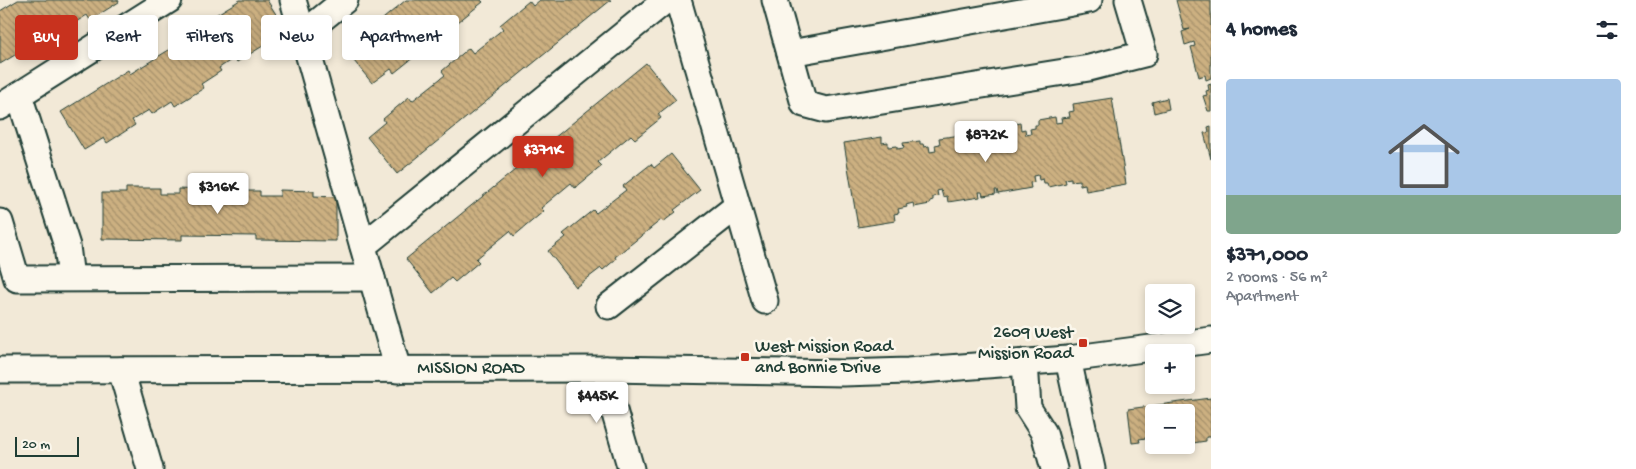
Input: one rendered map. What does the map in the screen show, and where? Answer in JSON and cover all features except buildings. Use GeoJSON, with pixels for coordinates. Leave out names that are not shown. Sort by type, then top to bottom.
{"type":"FeatureCollection","features":[{"type":"Feature","properties":{"kind":"street"},"geometry":{"type":"LineString","coordinates":[[71,278],[66,246],[9,101],[170,0]]}},
{"type":"Feature","properties":{"kind":"street"},"geometry":{"type":"LineString","coordinates":[[293,0],[297,15]]}},
{"type":"Feature","properties":{"kind":"street"},"geometry":{"type":"LineString","coordinates":[[326,15],[345,0]]}},
{"type":"Feature","properties":{"kind":"street"},"geometry":{"type":"LineString","coordinates":[[363,246],[666,0]]}},
{"type":"Feature","properties":{"kind":"street"},"geometry":{"type":"LineString","coordinates":[[678,0],[765,301]]}},
{"type":"Feature","properties":{"kind":"street"},"geometry":{"type":"LineString","coordinates":[[774,0],[804,104],[826,110],[1089,68],[1144,54],[1128,0]]}},
{"type":"Feature","properties":{"kind":"street"},"geometry":{"type":"LineString","coordinates":[[790,53],[1089,0]]}},
{"type":"Feature","properties":{"kind":"street"},"geometry":{"type":"LineString","coordinates":[[310,60],[398,370]]}},
{"type":"Feature","properties":{"kind":"street"},"geometry":{"type":"LineString","coordinates":[[609,306],[737,206]]}},
{"type":"Feature","properties":{"kind":"street"},"geometry":{"type":"LineString","coordinates":[[0,222],[16,278],[372,278]]}},
{"type":"Feature","properties":{"kind":"street","name":"MISSION ROAD"},"geometry":{"type":"LineString","coordinates":[[0,370],[606,369],[908,371],[1068,358],[1211,340]]}},
{"type":"Feature","properties":{"kind":"street"},"geometry":{"type":"LineString","coordinates":[[1068,358],[1092,469]]}},
{"type":"Feature","properties":{"kind":"street"},"geometry":{"type":"LineString","coordinates":[[1025,362],[1028,408],[1044,433],[1054,469]]}},
{"type":"Feature","properties":{"kind":"street"},"geometry":{"type":"LineString","coordinates":[[606,369],[610,397],[631,469]]}},
{"type":"Feature","properties":{"kind":"street"},"geometry":{"type":"LineString","coordinates":[[121,370],[150,469]]}},
{"type":"Feature","properties":{"kind":"place","name":"2609 West Mission Road"},"geometry":{"type":"Point","coordinates":[1083,343]}},
{"type":"Feature","properties":{"kind":"place","name":"West Mission Road and Bonnie Drive"},"geometry":{"type":"Point","coordinates":[745,357]}}]}
